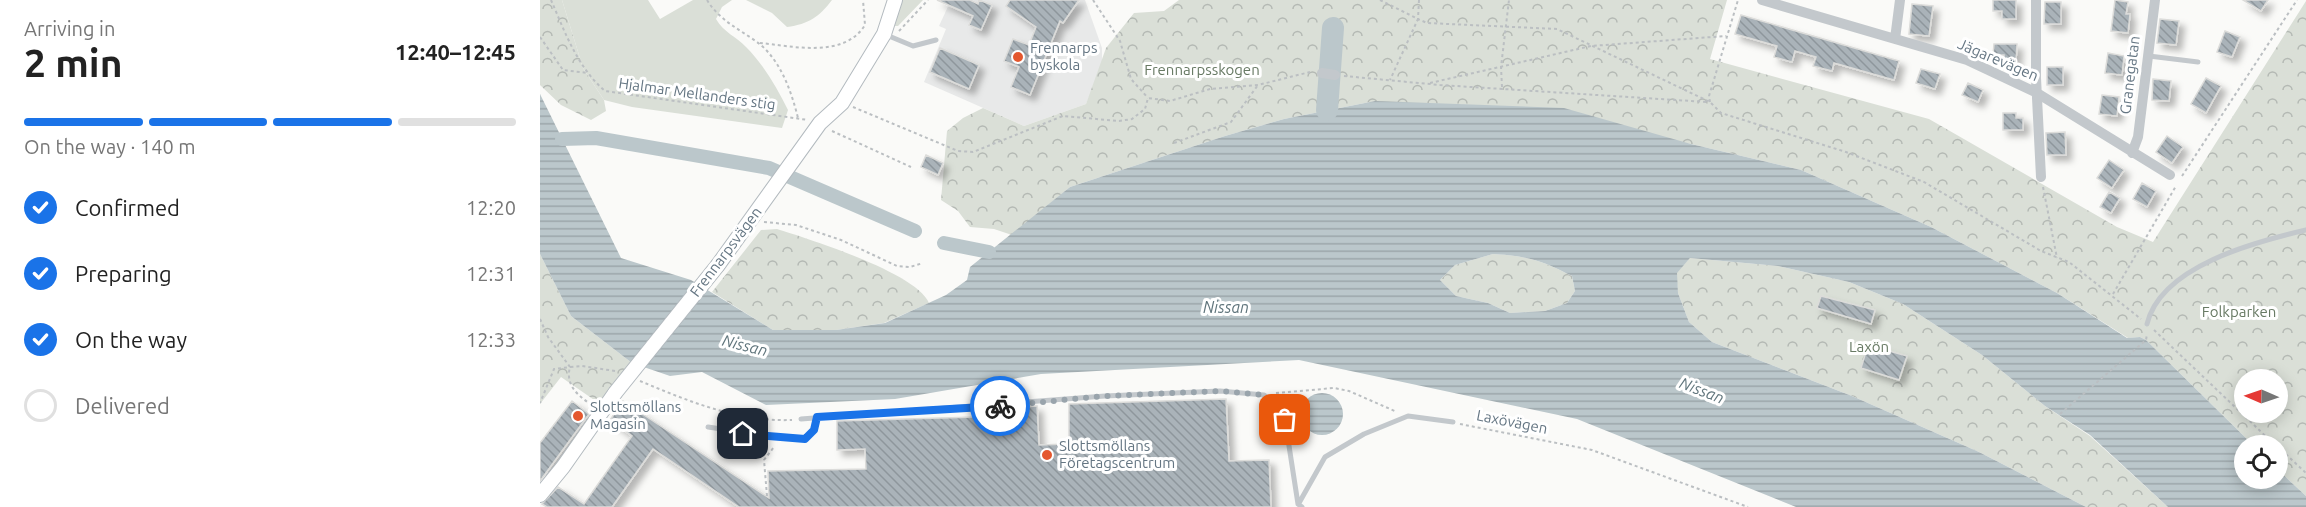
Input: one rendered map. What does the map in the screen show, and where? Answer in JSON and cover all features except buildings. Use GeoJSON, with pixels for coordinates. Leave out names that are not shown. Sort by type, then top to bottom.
{"type":"FeatureCollection","features":[{"type":"Feature","properties":{"kind":"street","name":"Frennarpsvägen"},"geometry":{"type":"LineString","coordinates":[[540,495],[563,467],[615,393],[718,265],[820,123],[842,103],[866,64],[889,36],[895,0]]}},
{"type":"Feature","properties":{"kind":"street","name":"Jägarevägen"},"geometry":{"type":"LineString","coordinates":[[1762,0],[1967,60],[2037,93],[2170,175]]}},
{"type":"Feature","properties":{"kind":"street"},"geometry":{"type":"LineString","coordinates":[[1895,39],[1900,0]]}},
{"type":"Feature","properties":{"kind":"street"},"geometry":{"type":"LineString","coordinates":[[2036,0],[2041,177]]}},
{"type":"Feature","properties":{"kind":"street","name":"Granegatan"},"geometry":{"type":"LineString","coordinates":[[2132,153],[2138,137],[2155,0]]}},
{"type":"Feature","properties":{"kind":"street"},"geometry":{"type":"LineString","coordinates":[[1322,74],[1335,75]]}},
{"type":"Feature","properties":{"kind":"lane"},"geometry":{"type":"LineString","coordinates":[[889,36],[913,46],[936,40]]}},
{"type":"Feature","properties":{"kind":"lane"},"geometry":{"type":"LineString","coordinates":[[2148,56],[2198,62]]}},
{"type":"Feature","properties":{"kind":"lane"},"geometry":{"type":"LineString","coordinates":[[2147,324],[2156,300],[2180,280],[2217,258],[2255,242],[2306,230]]}},
{"type":"Feature","properties":{"kind":"lane"},"geometry":{"type":"LineString","coordinates":[[801,419],[984,407],[1105,396],[1220,391],[1264,395],[1279,407],[1285,420],[1299,506]]}},
{"type":"Feature","properties":{"kind":"lane","name":"Laxövägen"},"geometry":{"type":"LineString","coordinates":[[1299,506],[1325,457],[1364,434],[1408,416],[1453,422]]}},
{"type":"Feature","properties":{"kind":"lane"},"geometry":{"type":"LineString","coordinates":[[708,427],[781,438],[805,439],[814,430],[817,417]]}},
{"type":"Feature","properties":{"kind":"path","name":"Hjalmar Mellanders stig"},"geometry":{"type":"LineString","coordinates":[[551,0],[576,55],[604,91],[820,123],[834,133],[911,167]]}},
{"type":"Feature","properties":{"kind":"path"},"geometry":{"type":"LineString","coordinates":[[707,0],[729,23],[758,42],[779,66],[798,118]]}},
{"type":"Feature","properties":{"kind":"path"},"geometry":{"type":"LineString","coordinates":[[758,42],[808,48],[840,44],[855,36],[865,25],[863,0]]}},
{"type":"Feature","properties":{"kind":"path"},"geometry":{"type":"LineString","coordinates":[[889,36],[928,0]]}},
{"type":"Feature","properties":{"kind":"path"},"geometry":{"type":"LineString","coordinates":[[1093,0],[1120,40],[1131,80],[1148,98],[1170,101],[1210,89],[1257,85],[1308,72],[1322,74]]}},
{"type":"Feature","properties":{"kind":"path"},"geometry":{"type":"LineString","coordinates":[[1380,0],[1427,23],[1557,29],[1710,102],[1720,113],[1846,152],[1924,182],[2057,258],[2069,262],[2113,294],[2265,435]]}},
{"type":"Feature","properties":{"kind":"path"},"geometry":{"type":"LineString","coordinates":[[1390,80],[1418,19],[1419,0]]}},
{"type":"Feature","properties":{"kind":"path"},"geometry":{"type":"LineString","coordinates":[[1502,88],[1501,66],[1509,0]]}},
{"type":"Feature","properties":{"kind":"path"},"geometry":{"type":"LineString","coordinates":[[1710,102],[1726,36],[1738,0]]}},
{"type":"Feature","properties":{"kind":"path"},"geometry":{"type":"LineString","coordinates":[[2113,294],[2201,144],[2297,0]]}},
{"type":"Feature","properties":{"kind":"path"},"geometry":{"type":"LineString","coordinates":[[1428,84],[1592,46],[1726,36]]}},
{"type":"Feature","properties":{"kind":"path"},"geometry":{"type":"LineString","coordinates":[[540,37],[563,70],[588,73]]}},
{"type":"Feature","properties":{"kind":"path"},"geometry":{"type":"LineString","coordinates":[[1335,75],[1428,84],[1710,102]]}},
{"type":"Feature","properties":{"kind":"path"},"geometry":{"type":"LineString","coordinates":[[1174,143],[1231,122],[1257,85]]}},
{"type":"Feature","properties":{"kind":"path"},"geometry":{"type":"LineString","coordinates":[[842,103],[965,152],[973,152],[1063,116],[1119,121],[1132,119],[1144,109],[1148,98]]}},
{"type":"Feature","properties":{"kind":"path"},"geometry":{"type":"LineString","coordinates":[[2041,177],[2057,258]]}},
{"type":"Feature","properties":{"kind":"path"},"geometry":{"type":"LineString","coordinates":[[749,223],[770,221],[796,225],[841,240],[897,266],[910,267],[923,262]]}},
{"type":"Feature","properties":{"kind":"path"},"geometry":{"type":"LineString","coordinates":[[540,320],[548,337],[570,367],[554,369],[540,403]]}},
{"type":"Feature","properties":{"kind":"path"},"geometry":{"type":"LineString","coordinates":[[2060,414],[2146,340],[2147,324]]}},
{"type":"Feature","properties":{"kind":"path"},"geometry":{"type":"LineString","coordinates":[[1264,395],[1311,389],[1342,389],[1408,416]]}},
{"type":"Feature","properties":{"kind":"path"},"geometry":{"type":"LineString","coordinates":[[729,413],[777,420],[801,419]]}},
{"type":"Feature","properties":{"kind":"path","name":"Laxövägen"},"geometry":{"type":"LineString","coordinates":[[1453,422],[1592,450],[1748,507]]}},
{"type":"Feature","properties":{"kind":"path"},"geometry":{"type":"LineString","coordinates":[[767,496],[764,460],[774,447]]}},
{"type":"Feature","properties":{"kind":"path"},"geometry":{"type":"LineString","coordinates":[[2288,456],[2306,473]]}},
{"type":"Feature","properties":{"kind":"shaded area","name":"Frennarps byskola"},"geometry":{"type":"Polygon","coordinates":[[[951,0],[1085,0],[1102,48],[1102,66],[1086,104],[1024,126],[924,82],[946,29],[939,26],[951,0]]]}},
{"type":"Feature","properties":{"kind":"green space"},"geometry":{"type":"Polygon","coordinates":[[[540,0],[562,0],[583,68],[604,100],[606,111],[591,120],[561,105],[540,85],[540,0]]]}},
{"type":"Feature","properties":{"kind":"green space"},"geometry":{"type":"Polygon","coordinates":[[[562,0],[648,0],[660,19],[693,0],[732,0],[722,7],[716,19],[753,54],[775,85],[788,110],[782,128],[632,107],[604,100],[583,68],[562,0]]]}},
{"type":"Feature","properties":{"kind":"green space"},"geometry":{"type":"Polygon","coordinates":[[[746,0],[832,0],[813,19],[787,27],[772,13],[746,0]]]}},
{"type":"Feature","properties":{"kind":"green space"},"geometry":{"type":"Polygon","coordinates":[[[902,0],[923,0],[898,26],[894,26],[902,0]]]}},
{"type":"Feature","properties":{"kind":"green space"},"geometry":{"type":"Polygon","coordinates":[[[1179,0],[1727,0],[1710,59],[1929,119],[2117,227],[2153,242],[2306,1],[2306,496],[2288,479],[2288,435],[2243,435],[2146,340],[2140,337],[2128,338],[2057,293],[1931,227],[1801,170],[1691,144],[1375,101],[1284,119],[1070,187],[1012,235],[994,229],[970,227],[958,211],[941,200],[947,131],[963,118],[983,108],[1024,126],[1086,104],[1106,48],[1134,13],[1164,11],[1179,0]]]}},
{"type":"Feature","properties":{"kind":"green space"},"geometry":{"type":"Polygon","coordinates":[[[777,229],[836,249],[884,269],[905,280],[929,303],[884,323],[836,330],[773,330],[712,292],[761,230],[777,229]]]}},
{"type":"Feature","properties":{"kind":"green space"},"geometry":{"type":"Polygon","coordinates":[[[540,254],[571,316],[632,363],[600,404],[561,377],[540,404],[540,254]]]}},
{"type":"Feature","properties":{"kind":"green space"},"geometry":{"type":"Polygon","coordinates":[[[1493,254],[1525,258],[1551,266],[1572,276],[1575,291],[1567,303],[1545,311],[1510,313],[1488,303],[1456,296],[1440,280],[1455,265],[1493,254]]]}},
{"type":"Feature","properties":{"kind":"green space","name":"Laxön"},"geometry":{"type":"Polygon","coordinates":[[[1690,258],[1778,266],[1849,282],[1903,304],[1982,355],[2045,406],[2090,436],[2168,507],[2086,507],[1979,452],[1852,396],[1712,342],[1689,322],[1678,293],[1676,273],[1690,258]]]}},
{"type":"Feature","properties":{"kind":"water","name":"Nissan"},"geometry":{"type":"Polygon","coordinates":[[[540,94],[621,258],[691,280],[773,330],[836,330],[885,323],[946,295],[967,280],[970,267],[1070,187],[1284,119],[1375,101],[1564,108],[1691,144],[1801,170],[1931,227],[2057,293],[2127,338],[2140,337],[2146,340],[2243,435],[2234,435],[2234,489],[2288,489],[2288,479],[2306,496],[2306,507],[2168,507],[2090,435],[2045,406],[1982,355],[1903,304],[1849,282],[1778,266],[1690,258],[1677,273],[1678,293],[1689,322],[1712,342],[1852,396],[1979,452],[2086,507],[1796,507],[1577,419],[1299,360],[1041,374],[895,399],[766,405],[702,372],[670,376],[632,363],[571,316],[540,254],[540,94]],[[1493,254],[1455,265],[1440,280],[1456,296],[1488,303],[1510,313],[1545,311],[1567,303],[1575,291],[1572,276],[1551,266],[1525,258],[1493,254]]]}},
{"type":"Feature","properties":{"kind":"water"},"geometry":{"type":"Polygon","coordinates":[[[1322,393],[1337,399],[1343,414],[1337,429],[1322,435],[1307,429],[1301,414],[1307,399],[1322,393]]]}},
{"type":"Feature","properties":{"kind":"waterway"},"geometry":{"type":"LineString","coordinates":[[1327,110],[1333,28]]}},
{"type":"Feature","properties":{"kind":"waterway"},"geometry":{"type":"LineString","coordinates":[[562,139],[596,138],[769,168],[915,231]]}},
{"type":"Feature","properties":{"kind":"waterway"},"geometry":{"type":"LineString","coordinates":[[944,243],[989,252]]}},
{"type":"Feature","properties":{"kind":"way so far"},"geometry":{"type":"LineString","coordinates":[[1000,406],[1105,396],[1220,391],[1264,395],[1279,407],[1285,420]]}},
{"type":"Feature","properties":{"kind":"place","name":"Frennarps byskola"},"geometry":{"type":"Point","coordinates":[1018,57]}},
{"type":"Feature","properties":{"kind":"place","name":"Slottsmöllans Magasin"},"geometry":{"type":"Point","coordinates":[578,416]}},
{"type":"Feature","properties":{"kind":"place","name":"Slottsmöllans Företagscentrum"},"geometry":{"type":"Point","coordinates":[1047,455]}},
{"type":"Feature","properties":{"kind":"route"},"geometry":{"type":"LineString","coordinates":[[743,434],[805,439],[814,430],[817,417],[1000,406]]}},
{"type":"Feature","properties":{"kind":"park label","name":"Frennarpsskogen"},"geometry":{"type":"Point","coordinates":[1202,70]}},
{"type":"Feature","properties":{"kind":"park label","name":"Folkparken"},"geometry":{"type":"Point","coordinates":[2239,312]}}]}
